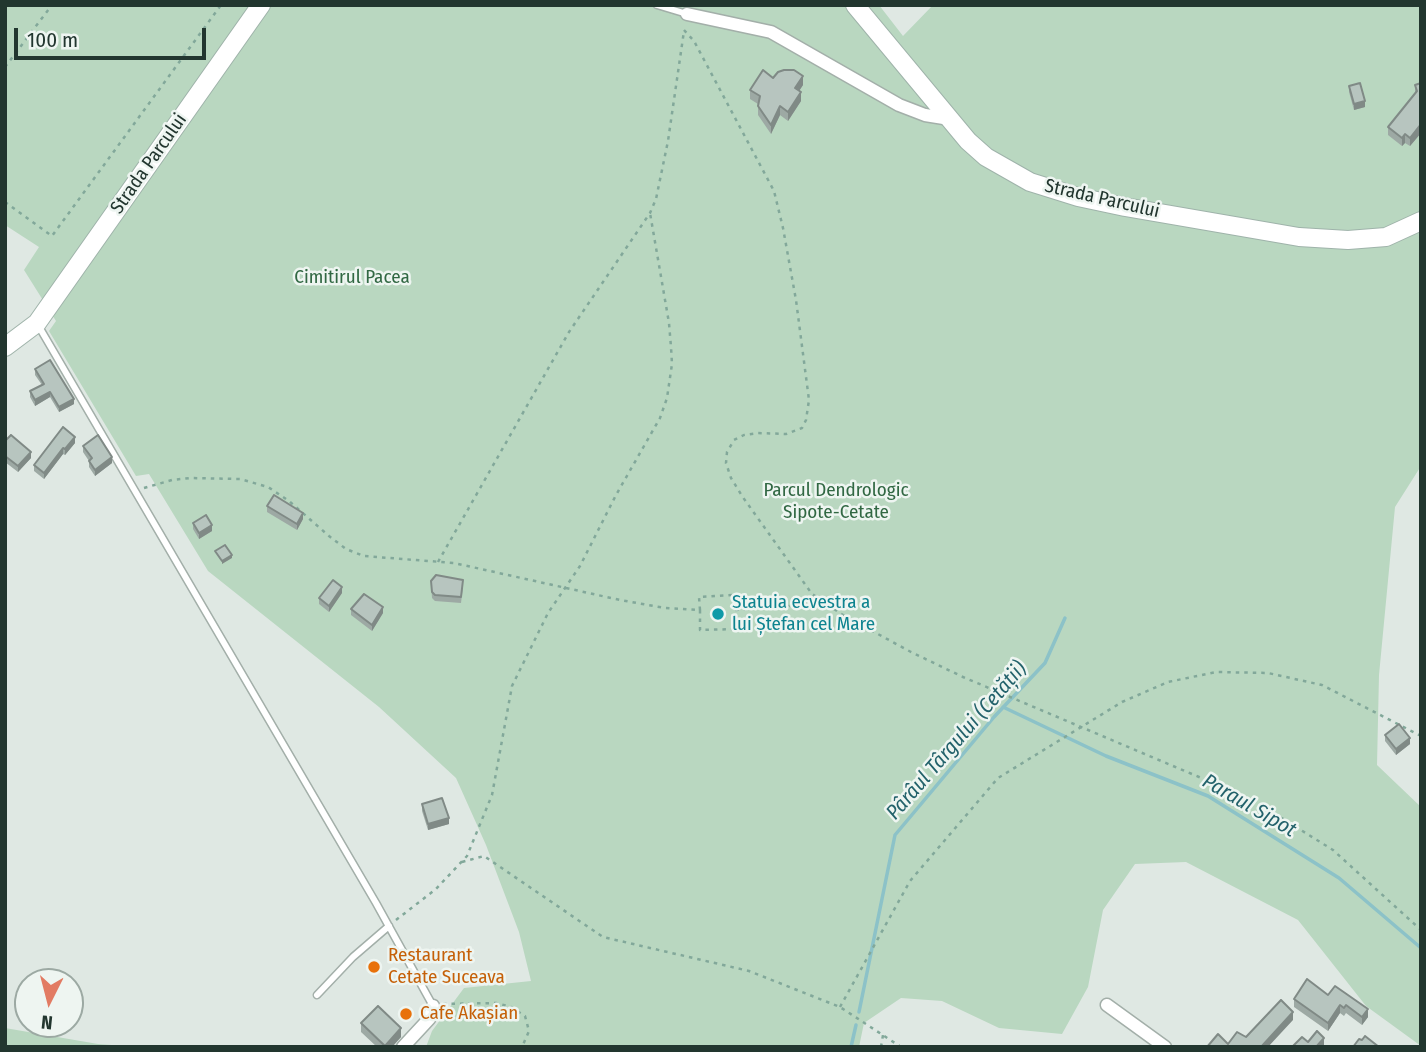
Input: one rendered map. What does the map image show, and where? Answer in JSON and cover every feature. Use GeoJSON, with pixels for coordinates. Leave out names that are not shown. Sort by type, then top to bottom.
{"type":"FeatureCollection","features":[{"type":"Feature","properties":{"kind":"main road","name":"Strada Parcului"},"geometry":{"type":"LineString","coordinates":[[5,347],[37,323],[261,5]]}},
{"type":"Feature","properties":{"kind":"main road","name":"Strada Parcului"},"geometry":{"type":"LineString","coordinates":[[855,5],[950,119],[986,157],[1008,171],[1043,187],[1090,200],[1299,237],[1365,240],[1386,237],[1421,221]]}},
{"type":"Feature","properties":{"kind":"street"},"geometry":{"type":"LineString","coordinates":[[687,14],[771,32],[899,105],[925,115],[950,119]]}},
{"type":"Feature","properties":{"kind":"street"},"geometry":{"type":"LineString","coordinates":[[1107,1004],[1165,1047]]}},
{"type":"Feature","properties":{"kind":"street"},"geometry":{"type":"LineString","coordinates":[[403,1047],[429,1019],[433,1006]]}},
{"type":"Feature","properties":{"kind":"lane"},"geometry":{"type":"LineString","coordinates":[[657,5],[687,14]]}},
{"type":"Feature","properties":{"kind":"lane"},"geometry":{"type":"LineString","coordinates":[[37,323],[433,1006]]}},
{"type":"Feature","properties":{"kind":"lane"},"geometry":{"type":"LineString","coordinates":[[317,995],[353,957],[389,926]]}},
{"type":"Feature","properties":{"kind":"path"},"geometry":{"type":"LineString","coordinates":[[5,67],[52,5]]}},
{"type":"Feature","properties":{"kind":"path"},"geometry":{"type":"LineString","coordinates":[[5,202],[52,236],[221,5]]}},
{"type":"Feature","properties":{"kind":"path"},"geometry":{"type":"LineString","coordinates":[[438,562],[569,332],[650,214],[668,141],[687,14]]}},
{"type":"Feature","properties":{"kind":"path"},"geometry":{"type":"LineString","coordinates":[[684,30],[694,41],[774,191],[796,300],[809,400],[802,428],[786,434],[744,435],[734,440],[727,452],[726,463],[742,496],[818,599],[911,652],[1199,777],[1280,817],[1333,850],[1421,930]]}},
{"type":"Feature","properties":{"kind":"path"},"geometry":{"type":"LineString","coordinates":[[389,926],[429,896],[467,856],[492,795],[512,686],[531,644],[591,547],[616,495],[660,418],[667,398],[672,364],[669,323],[650,214]]}},
{"type":"Feature","properties":{"kind":"path"},"geometry":{"type":"LineString","coordinates":[[134,492],[172,480],[240,479],[268,488],[289,501],[346,549],[364,556],[454,563],[666,608],[699,610]]}},
{"type":"Feature","properties":{"kind":"path"},"geometry":{"type":"LineString","coordinates":[[734,595],[735,610],[737,629],[700,630],[699,597],[734,595]]}},
{"type":"Feature","properties":{"kind":"path"},"geometry":{"type":"LineString","coordinates":[[735,610],[789,606],[818,599]]}},
{"type":"Feature","properties":{"kind":"path"},"geometry":{"type":"LineString","coordinates":[[840,1007],[910,881],[998,778],[1122,702],[1168,682],[1216,671],[1268,673],[1322,685],[1421,736]]}},
{"type":"Feature","properties":{"kind":"path"},"geometry":{"type":"LineString","coordinates":[[462,862],[484,856],[603,937],[749,971],[840,1007],[901,1047]]}},
{"type":"Feature","properties":{"kind":"path"},"geometry":{"type":"LineString","coordinates":[[433,1006],[470,1002],[496,1003],[511,1007],[525,1016],[529,1031],[522,1047]]}},
{"type":"Feature","properties":{"kind":"path"},"geometry":{"type":"LineString","coordinates":[[881,1047],[883,1035]]}},
{"type":"Feature","properties":{"kind":"green space","name":"Parcul Dendrologic Sipote-Cetate"},"geometry":{"type":"Polygon","coordinates":[[[5,5],[879,5],[903,36],[933,5],[1421,5],[1421,466],[1395,507],[1379,675],[1377,765],[1421,807],[1421,1046],[1366,1006],[1298,920],[1186,862],[1135,864],[1103,910],[1088,987],[1062,1034],[999,1028],[942,1001],[901,998],[864,1023],[859,1047],[426,1047],[432,1031],[464,988],[531,981],[519,932],[486,845],[456,778],[379,707],[208,571],[149,474],[136,476],[49,331],[56,321],[24,270],[39,247],[5,225],[5,5]]]}},
{"type":"Feature","properties":{"kind":"green space"},"geometry":{"type":"Polygon","coordinates":[[[5,1028],[14,1030],[14,1038],[63,1038],[139,1047],[5,1047],[5,1028]]]}},
{"type":"Feature","properties":{"kind":"building"},"geometry":{"type":"Polygon","coordinates":[[[763,70],[773,78],[784,70],[794,70],[803,76],[795,88],[801,92],[788,112],[780,106],[771,125],[758,106],[760,96],[750,90],[763,70]]]}},
{"type":"Feature","properties":{"kind":"building"},"geometry":{"type":"Polygon","coordinates":[[[1360,83],[1365,101],[1354,104],[1349,86],[1360,83]]]}},
{"type":"Feature","properties":{"kind":"building"},"geometry":{"type":"Polygon","coordinates":[[[1421,83],[1421,124],[1410,138],[1405,134],[1402,138],[1388,127],[1417,91],[1415,85],[1421,83]]]}},
{"type":"Feature","properties":{"kind":"building"},"geometry":{"type":"Polygon","coordinates":[[[50,360],[74,399],[59,407],[50,392],[35,400],[30,391],[44,384],[35,369],[50,360]]]}},
{"type":"Feature","properties":{"kind":"building"},"geometry":{"type":"Polygon","coordinates":[[[63,427],[75,437],[44,473],[34,465],[63,427]]]}},
{"type":"Feature","properties":{"kind":"building"},"geometry":{"type":"Polygon","coordinates":[[[11,435],[31,452],[18,466],[5,456],[5,441],[11,435]]]}},
{"type":"Feature","properties":{"kind":"building"},"geometry":{"type":"Polygon","coordinates":[[[98,435],[112,457],[95,470],[89,461],[92,458],[83,446],[98,435]]]}},
{"type":"Feature","properties":{"kind":"building"},"geometry":{"type":"Polygon","coordinates":[[[274,495],[303,513],[297,524],[267,506],[274,495]]]}},
{"type":"Feature","properties":{"kind":"building"},"geometry":{"type":"Polygon","coordinates":[[[206,515],[212,525],[199,533],[193,523],[206,515]]]}},
{"type":"Feature","properties":{"kind":"building"},"geometry":{"type":"Polygon","coordinates":[[[225,545],[232,555],[222,561],[215,551],[225,545]]]}},
{"type":"Feature","properties":{"kind":"building"},"geometry":{"type":"Polygon","coordinates":[[[436,575],[463,580],[461,597],[435,595],[431,581],[436,575]]]}},
{"type":"Feature","properties":{"kind":"building"},"geometry":{"type":"Polygon","coordinates":[[[333,580],[342,587],[329,606],[319,598],[333,580]]]}},
{"type":"Feature","properties":{"kind":"building"},"geometry":{"type":"Polygon","coordinates":[[[364,594],[383,607],[372,625],[351,609],[364,594]]]}},
{"type":"Feature","properties":{"kind":"building"},"geometry":{"type":"Polygon","coordinates":[[[1399,724],[1410,738],[1396,749],[1385,735],[1399,724]]]}},
{"type":"Feature","properties":{"kind":"building"},"geometry":{"type":"Polygon","coordinates":[[[442,798],[449,818],[428,824],[422,804],[442,798]]]}},
{"type":"Feature","properties":{"kind":"building"},"geometry":{"type":"Polygon","coordinates":[[[1307,979],[1328,995],[1335,986],[1368,1009],[1362,1017],[1346,1005],[1344,1008],[1340,1005],[1328,1023],[1294,999],[1307,979]]]}},
{"type":"Feature","properties":{"kind":"building"},"geometry":{"type":"Polygon","coordinates":[[[1281,1000],[1293,1012],[1261,1047],[1207,1047],[1218,1034],[1228,1044],[1237,1032],[1246,1037],[1281,1000]]]}},
{"type":"Feature","properties":{"kind":"building"},"geometry":{"type":"Polygon","coordinates":[[[378,1006],[401,1028],[385,1046],[361,1023],[378,1006]]]}},
{"type":"Feature","properties":{"kind":"building"},"geometry":{"type":"Polygon","coordinates":[[[1317,1031],[1324,1038],[1316,1047],[1292,1047],[1302,1037],[1308,1042],[1317,1031]]]}},
{"type":"Feature","properties":{"kind":"building"},"geometry":{"type":"Polygon","coordinates":[[[1365,1036],[1379,1047],[1353,1047],[1365,1036]]]}},
{"type":"Feature","properties":{"kind":"waterway","name":"Pârâul Târgului (Cetății)"},"geometry":{"type":"LineString","coordinates":[[859,1012],[895,835],[994,717],[1045,663],[1065,618]]}},
{"type":"Feature","properties":{"kind":"waterway","name":"Paraul Sipot"},"geometry":{"type":"LineString","coordinates":[[1003,707],[1106,756],[1208,796],[1339,878],[1421,948]]}},
{"type":"Feature","properties":{"kind":"waterway","name":"Pârâul Târgului (Cetății)"},"geometry":{"type":"LineString","coordinates":[[851,1047],[856,1025]]}},
{"type":"Feature","properties":{"kind":"place","name":"Statuia ecvestra a lui Ștefan cel Mare"},"geometry":{"type":"Point","coordinates":[718,614]}},
{"type":"Feature","properties":{"kind":"place","name":"Restaurant Cetate Suceava"},"geometry":{"type":"Point","coordinates":[374,967]}},
{"type":"Feature","properties":{"kind":"place","name":"Cafe Akașian"},"geometry":{"type":"Point","coordinates":[406,1014]}},
{"type":"Feature","properties":{"kind":"park label","name":"Cimitirul Pacea"},"geometry":{"type":"Point","coordinates":[352,278]}}]}
